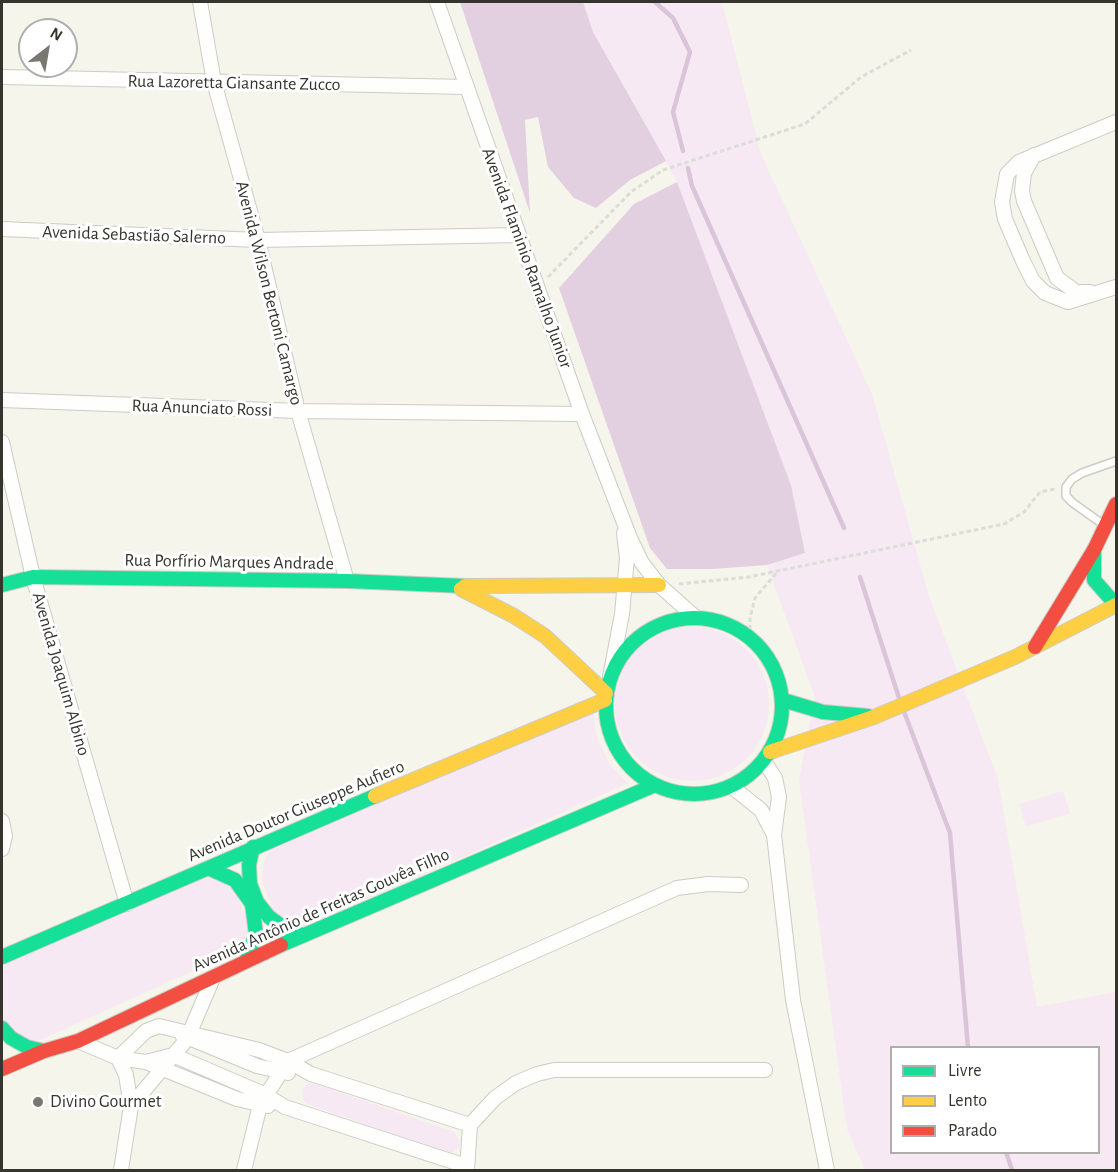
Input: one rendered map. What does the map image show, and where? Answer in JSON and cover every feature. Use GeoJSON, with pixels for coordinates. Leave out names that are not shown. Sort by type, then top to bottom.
{"type":"FeatureCollection","features":[{"type":"Feature","properties":{"kind":"street","name":"Avenida Wilson Bertoni Camargo"},"geometry":{"type":"LineString","coordinates":[[200,2],[214,82],[258,240],[298,411],[347,582]]}},
{"type":"Feature","properties":{"kind":"street","name":"Avenida Flaminio Ramalho Junior"},"geometry":{"type":"LineString","coordinates":[[437,2],[582,414],[634,547],[659,585],[695,617]]}},
{"type":"Feature","properties":{"kind":"street","name":"Rua Lazoretta Giansante Zucco"},"geometry":{"type":"LineString","coordinates":[[2,77],[466,87]]}},
{"type":"Feature","properties":{"kind":"street"},"geometry":{"type":"LineString","coordinates":[[1110,290],[1068,302],[1045,293],[1033,281],[1005,219],[1002,202],[1007,174],[1019,162],[1116,122]]}},
{"type":"Feature","properties":{"kind":"street"},"geometry":{"type":"LineString","coordinates":[[1034,154],[1024,173],[1022,191],[1057,278],[1076,292],[1110,290]]}},
{"type":"Feature","properties":{"kind":"street","name":"Avenida Sebastião Salerno"},"geometry":{"type":"LineString","coordinates":[[2,229],[258,240],[519,236]]}},
{"type":"Feature","properties":{"kind":"street","name":"Rua Anunciato Rossi"},"geometry":{"type":"LineString","coordinates":[[2,400],[298,411],[582,414]]}},
{"type":"Feature","properties":{"kind":"street","name":"Avenida Joaquim Albino"},"geometry":{"type":"LineString","coordinates":[[2,442],[33,577],[127,904]]}},
{"type":"Feature","properties":{"kind":"street"},"geometry":{"type":"LineString","coordinates":[[1035,646],[1111,526],[1116,504]]}},
{"type":"Feature","properties":{"kind":"street","name":"Avenida Flaminio Ramalho Junior"},"geometry":{"type":"LineString","coordinates":[[610,677],[622,614],[627,558],[622,513]]}},
{"type":"Feature","properties":{"kind":"street"},"geometry":{"type":"LineString","coordinates":[[767,756],[877,715],[1035,646],[1116,606],[1094,580],[1094,550]]}},
{"type":"Feature","properties":{"kind":"street","name":"Rua Porfírio Marques Andrade"},"geometry":{"type":"LineString","coordinates":[[2,585],[33,577],[456,586],[624,587],[659,585]]}},
{"type":"Feature","properties":{"kind":"street","name":"Rua Porfírio Marques Andrade"},"geometry":{"type":"LineString","coordinates":[[456,586],[514,616],[545,636],[606,696]]}},
{"type":"Feature","properties":{"kind":"street"},"geometry":{"type":"LineString","coordinates":[[695,617],[715,620],[750,637],[769,658],[778,679],[783,700],[780,728],[767,756],[749,775],[731,786],[706,794],[680,793],[655,785],[633,770],[617,750],[608,725],[606,696],[610,677],[629,645],[643,633],[659,624],[695,617]]}},
{"type":"Feature","properties":{"kind":"street","name":"Avenida Doutor Giuseppe Aufiero"},"geometry":{"type":"LineString","coordinates":[[2,957],[606,696]]}},
{"type":"Feature","properties":{"kind":"street"},"geometry":{"type":"LineString","coordinates":[[783,700],[823,712],[877,715]]}},
{"type":"Feature","properties":{"kind":"street"},"geometry":{"type":"LineString","coordinates":[[767,756],[775,778],[778,796],[774,835],[793,1000],[827,1170]]}},
{"type":"Feature","properties":{"kind":"street","name":"Avenida Antônio de Freitas Gouvêa Filho"},"geometry":{"type":"LineString","coordinates":[[2,1069],[44,1051],[78,1041],[302,935],[655,785]]}},
{"type":"Feature","properties":{"kind":"street"},"geometry":{"type":"LineString","coordinates":[[731,786],[761,810],[774,835]]}},
{"type":"Feature","properties":{"kind":"street"},"geometry":{"type":"LineString","coordinates":[[2,821],[5,836],[2,849]]}},
{"type":"Feature","properties":{"kind":"street"},"geometry":{"type":"LineString","coordinates":[[253,847],[250,875],[257,902],[276,923],[302,935]]}},
{"type":"Feature","properties":{"kind":"street"},"geometry":{"type":"LineString","coordinates":[[208,868],[235,880],[252,904],[256,934],[246,961]]}},
{"type":"Feature","properties":{"kind":"street"},"geometry":{"type":"LineString","coordinates":[[146,1062],[173,1055],[273,1083],[677,888],[708,884],[741,885]]}},
{"type":"Feature","properties":{"kind":"street"},"geometry":{"type":"LineString","coordinates":[[131,1106],[189,1036],[203,997],[213,978]]}},
{"type":"Feature","properties":{"kind":"street"},"geometry":{"type":"LineString","coordinates":[[118,1058],[146,1031],[159,1026],[176,1029],[189,1036],[259,1050],[285,1107],[466,1168],[470,1125],[495,1098],[516,1083],[554,1070],[765,1070]]}},
{"type":"Feature","properties":{"kind":"street"},"geometry":{"type":"LineString","coordinates":[[2,1028],[11,1038],[27,1047],[44,1051]]}},
{"type":"Feature","properties":{"kind":"street"},"geometry":{"type":"LineString","coordinates":[[78,1041],[118,1058],[146,1062],[162,1068],[273,1083],[311,1074],[470,1125]]}},
{"type":"Feature","properties":{"kind":"street"},"geometry":{"type":"LineString","coordinates":[[118,1058],[126,1075],[131,1106],[121,1170]]}},
{"type":"Feature","properties":{"kind":"street"},"geometry":{"type":"LineString","coordinates":[[244,1170],[273,1083]]}},
{"type":"Feature","properties":{"kind":"lane"},"geometry":{"type":"LineString","coordinates":[[1111,526],[1072,503],[1066,496],[1066,487],[1072,479],[1082,473],[1116,461]]}},
{"type":"Feature","properties":{"kind":"path"},"geometry":{"type":"LineString","coordinates":[[539,288],[631,192],[663,170],[805,124],[861,77],[911,50]]}},
{"type":"Feature","properties":{"kind":"path"},"geometry":{"type":"LineString","coordinates":[[659,585],[698,583],[778,570],[1004,524],[1024,512],[1040,492],[1066,487]]}},
{"type":"Feature","properties":{"kind":"path"},"geometry":{"type":"LineString","coordinates":[[750,637],[750,618],[755,598],[778,570]]}},
{"type":"Feature","properties":{"kind":"shaded area"},"geometry":{"type":"Polygon","coordinates":[[[460,2],[583,2],[593,32],[666,161],[630,180],[596,208],[574,198],[548,167],[538,117],[525,120],[530,213],[460,2]]]}},
{"type":"Feature","properties":{"kind":"shaded area"},"geometry":{"type":"Polygon","coordinates":[[[583,2],[722,2],[761,154],[872,394],[929,596],[998,779],[1037,1007],[1116,992],[1116,1170],[865,1170],[847,1129],[799,780],[815,697],[767,565],[805,553],[791,485],[677,182],[593,32],[583,2]]]}},
{"type":"Feature","properties":{"kind":"shaded area"},"geometry":{"type":"Polygon","coordinates":[[[677,182],[791,485],[805,553],[767,565],[713,569],[667,569],[650,548],[559,288],[634,204],[677,182]]]}},
{"type":"Feature","properties":{"kind":"shaded area"},"geometry":{"type":"Polygon","coordinates":[[[692,627],[721,633],[735,640],[746,650],[756,661],[763,675],[769,704],[763,733],[756,747],[746,758],[735,768],[721,775],[692,781],[663,775],[649,768],[638,758],[628,747],[621,733],[615,704],[621,675],[628,661],[638,650],[649,640],[663,633],[692,627]]]}},
{"type":"Feature","properties":{"kind":"shaded area"},"geometry":{"type":"Polygon","coordinates":[[[593,709],[597,738],[611,766],[628,783],[306,927],[276,917],[261,878],[265,858],[271,850],[593,709]]]}},
{"type":"Feature","properties":{"kind":"shaded area"},"geometry":{"type":"Polygon","coordinates":[[[1063,791],[1070,813],[1026,827],[1019,804],[1063,791]]]}},
{"type":"Feature","properties":{"kind":"shaded area"},"geometry":{"type":"Polygon","coordinates":[[[204,875],[233,886],[250,926],[241,949],[36,1042],[7,1029],[2,1016],[2,967],[6,963],[204,875]]]}},
{"type":"Feature","properties":{"kind":"shaded area"},"geometry":{"type":"Polygon","coordinates":[[[310,1082],[454,1132],[460,1140],[460,1146],[452,1153],[447,1153],[307,1104],[303,1100],[302,1089],[310,1082]]]}},
{"type":"Feature","properties":{"kind":"waterway"},"geometry":{"type":"LineString","coordinates":[[655,2],[673,18],[690,52],[673,112],[683,151]]}},
{"type":"Feature","properties":{"kind":"waterway"},"geometry":{"type":"LineString","coordinates":[[688,168],[692,186],[844,528]]}},
{"type":"Feature","properties":{"kind":"waterway"},"geometry":{"type":"LineString","coordinates":[[860,577],[900,701]]}},
{"type":"Feature","properties":{"kind":"waterway"},"geometry":{"type":"LineString","coordinates":[[903,709],[950,833],[968,1046]]}},
{"type":"Feature","properties":{"kind":"waterway"},"geometry":{"type":"LineString","coordinates":[[1007,1154],[1012,1170]]}},
{"type":"Feature","properties":{"kind":"traffic: fast"},"geometry":{"type":"LineString","coordinates":[[1094,550],[1094,580],[1116,605]]}},
{"type":"Feature","properties":{"kind":"traffic: fast"},"geometry":{"type":"LineString","coordinates":[[2,585],[33,577],[347,581],[465,586]]}},
{"type":"Feature","properties":{"kind":"traffic: fast"},"geometry":{"type":"LineString","coordinates":[[694,618],[711,619],[728,624],[756,644],[776,672],[781,689],[782,706],[781,723],[776,740],[756,768],[728,788],[711,793],[694,794],[677,793],[660,788],[632,768],[612,740],[607,723],[606,706],[607,689],[612,672],[632,644],[660,624],[677,619],[694,618]]}},
{"type":"Feature","properties":{"kind":"traffic: fast"},"geometry":{"type":"LineString","coordinates":[[783,700],[823,712],[868,716]]}},
{"type":"Feature","properties":{"kind":"traffic: fast"},"geometry":{"type":"LineString","coordinates":[[281,945],[655,785]]}},
{"type":"Feature","properties":{"kind":"traffic: fast"},"geometry":{"type":"LineString","coordinates":[[2,957],[375,796]]}},
{"type":"Feature","properties":{"kind":"traffic: fast"},"geometry":{"type":"LineString","coordinates":[[253,847],[249,865],[250,884],[257,902],[269,917],[284,928],[302,935]]}},
{"type":"Feature","properties":{"kind":"traffic: fast"},"geometry":{"type":"LineString","coordinates":[[208,868],[235,880],[252,904],[256,934],[246,961]]}},
{"type":"Feature","properties":{"kind":"traffic: fast"},"geometry":{"type":"LineString","coordinates":[[2,1028],[11,1038],[27,1047],[44,1051]]}},
{"type":"Feature","properties":{"kind":"traffic: slow"},"geometry":{"type":"LineString","coordinates":[[465,586],[659,585]]}},
{"type":"Feature","properties":{"kind":"traffic: slow"},"geometry":{"type":"LineString","coordinates":[[461,589],[514,616],[545,636],[606,693]]}},
{"type":"Feature","properties":{"kind":"traffic: slow"},"geometry":{"type":"LineString","coordinates":[[770,752],[874,717],[1015,657],[1116,605]]}},
{"type":"Feature","properties":{"kind":"traffic: slow"},"geometry":{"type":"LineString","coordinates":[[375,796],[605,700]]}},
{"type":"Feature","properties":{"kind":"traffic: jam"},"geometry":{"type":"LineString","coordinates":[[1035,647],[1094,550],[1116,504]]}},
{"type":"Feature","properties":{"kind":"traffic: jam"},"geometry":{"type":"LineString","coordinates":[[2,1069],[44,1051],[78,1041],[281,945]]}},
{"type":"Feature","properties":{"kind":"place","name":"Divino Gourmet"},"geometry":{"type":"Point","coordinates":[38,1102]}}]}
